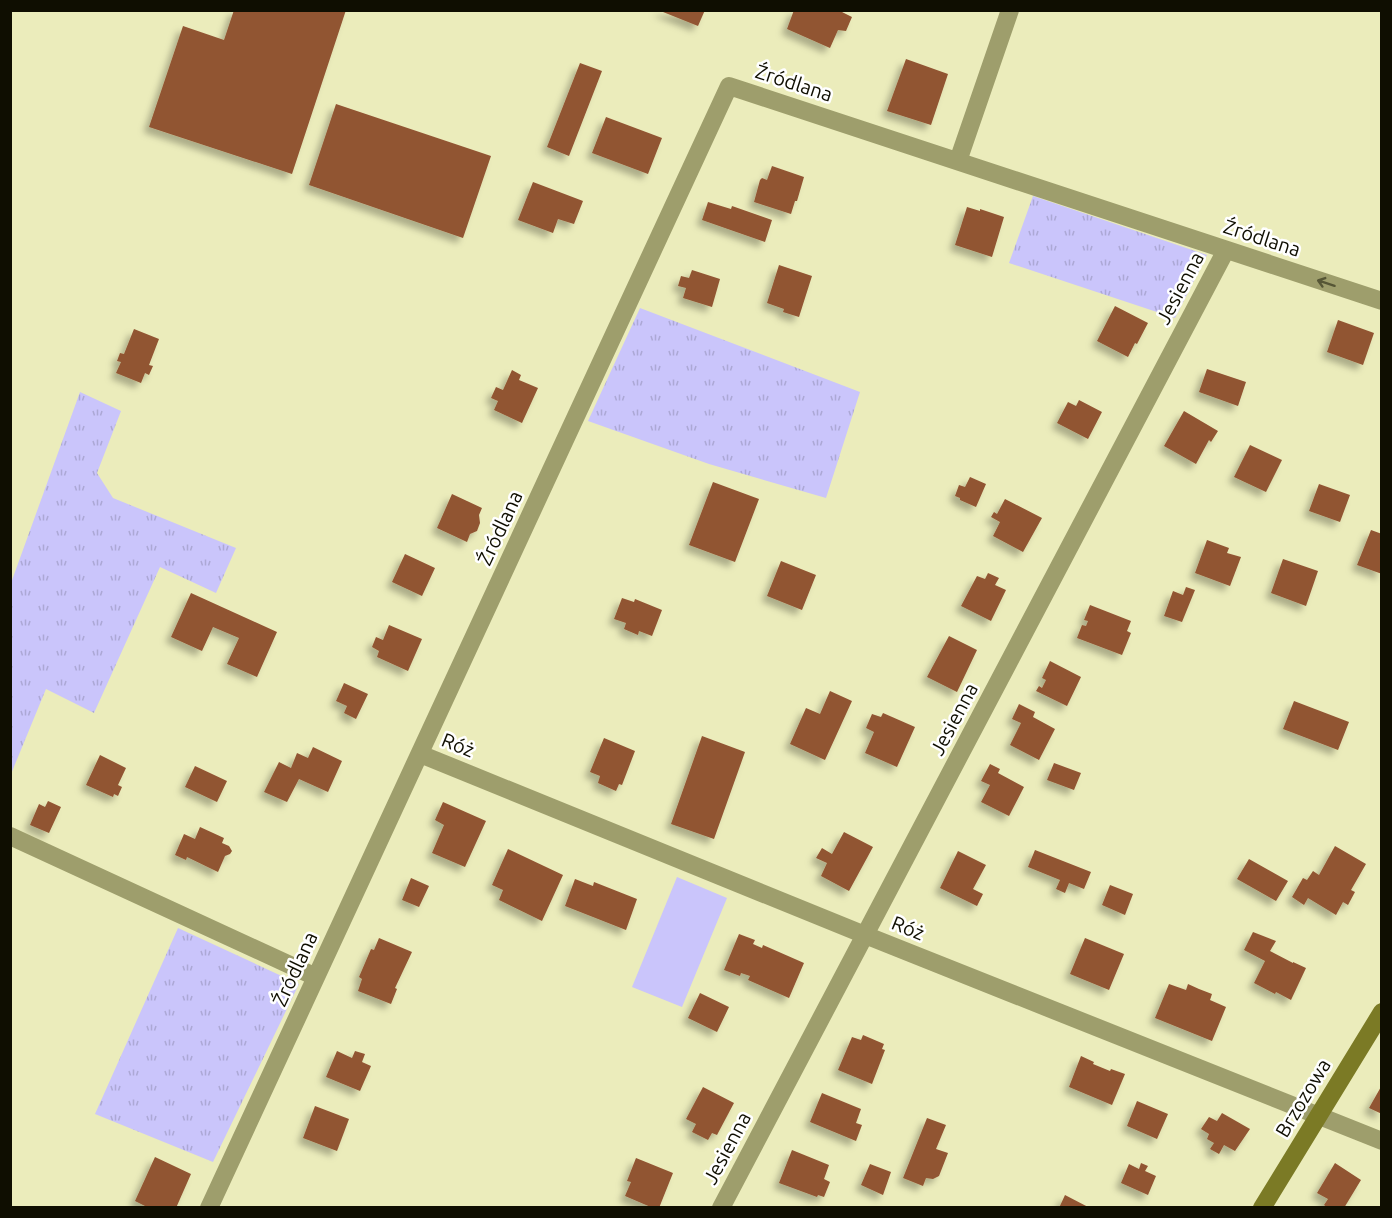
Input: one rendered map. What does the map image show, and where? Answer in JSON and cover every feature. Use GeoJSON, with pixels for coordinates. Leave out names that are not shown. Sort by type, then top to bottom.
{"type":"FeatureCollection","features":[{"type":"Feature","properties":{"kind":"street"},"geometry":{"type":"LineString","coordinates":[[958,161],[1010,10]]}},
{"type":"Feature","properties":{"kind":"street","name":"Źródlana"},"geometry":{"type":"LineString","coordinates":[[209,1208],[729,86],[1382,301]]}},
{"type":"Feature","properties":{"kind":"street","name":"Jesienna"},"geometry":{"type":"LineString","coordinates":[[721,1208],[1226,250]]}},
{"type":"Feature","properties":{"kind":"street","name":"Róż"},"geometry":{"type":"LineString","coordinates":[[420,754],[865,935],[1382,1141]]}},
{"type":"Feature","properties":{"kind":"street"},"geometry":{"type":"LineString","coordinates":[[10,836],[316,977]]}},
{"type":"Feature","properties":{"kind":"street","name":"Brzozowa"},"geometry":{"type":"LineString","coordinates":[[1262,1208],[1382,1012]]}},
{"type":"Feature","properties":{"kind":"green space"},"geometry":{"type":"Polygon","coordinates":[[[1033,196],[1207,255],[1175,318],[1009,263],[1033,196]]]}},
{"type":"Feature","properties":{"kind":"green space"},"geometry":{"type":"Polygon","coordinates":[[[640,308],[860,392],[826,498],[709,464],[588,421],[640,308]]]}},
{"type":"Feature","properties":{"kind":"green space"},"geometry":{"type":"Polygon","coordinates":[[[80,392],[121,411],[97,473],[113,498],[236,548],[216,593],[160,567],[94,713],[46,689],[11,774],[11,583],[80,392]]]}},
{"type":"Feature","properties":{"kind":"green space"},"geometry":{"type":"Polygon","coordinates":[[[677,877],[727,898],[682,1007],[632,987],[677,877]]]}},
{"type":"Feature","properties":{"kind":"green space"},"geometry":{"type":"Polygon","coordinates":[[[178,928],[299,984],[213,1162],[95,1114],[178,928]]]}},
{"type":"Feature","properties":{"kind":"building"},"geometry":{"type":"Polygon","coordinates":[[[234,10],[346,10],[292,174],[149,127],[183,26],[224,40],[234,10]]]}},
{"type":"Feature","properties":{"kind":"building"},"geometry":{"type":"Polygon","coordinates":[[[658,10],[705,10],[698,26],[658,10]]]}},
{"type":"Feature","properties":{"kind":"building"},"geometry":{"type":"Polygon","coordinates":[[[794,10],[843,10],[842,12],[852,17],[846,31],[838,30],[830,48],[787,29],[794,10]]]}},
{"type":"Feature","properties":{"kind":"building"},"geometry":{"type":"Polygon","coordinates":[[[906,59],[948,74],[931,125],[887,111],[906,59]]]}},
{"type":"Feature","properties":{"kind":"building"},"geometry":{"type":"Polygon","coordinates":[[[580,63],[602,71],[569,156],[547,147],[580,63]]]}},
{"type":"Feature","properties":{"kind":"building"},"geometry":{"type":"Polygon","coordinates":[[[336,104],[491,156],[463,238],[309,185],[336,104]]]}},
{"type":"Feature","properties":{"kind":"building"},"geometry":{"type":"Polygon","coordinates":[[[606,117],[662,138],[648,174],[592,153],[606,117]]]}},
{"type":"Feature","properties":{"kind":"building"},"geometry":{"type":"Polygon","coordinates":[[[772,166],[804,177],[791,214],[754,202],[760,180],[762,178],[767,180],[772,166]]]}},
{"type":"Feature","properties":{"kind":"building"},"geometry":{"type":"Polygon","coordinates":[[[533,182],[583,201],[574,224],[558,219],[553,233],[518,220],[533,182]]]}},
{"type":"Feature","properties":{"kind":"building"},"geometry":{"type":"Polygon","coordinates":[[[708,202],[731,209],[732,206],[772,220],[765,242],[702,220],[708,202]]]}},
{"type":"Feature","properties":{"kind":"building"},"geometry":{"type":"Polygon","coordinates":[[[967,207],[1004,217],[992,257],[955,245],[967,207]]]}},
{"type":"Feature","properties":{"kind":"building"},"geometry":{"type":"Polygon","coordinates":[[[779,265],[812,276],[799,317],[783,312],[784,309],[767,303],[779,265]]]}},
{"type":"Feature","properties":{"kind":"building"},"geometry":{"type":"Polygon","coordinates":[[[692,270],[720,279],[712,307],[683,298],[686,288],[678,286],[681,276],[689,278],[692,270]]]}},
{"type":"Feature","properties":{"kind":"building"},"geometry":{"type":"Polygon","coordinates":[[[1115,306],[1148,323],[1128,357],[1097,341],[1115,306]]]}},
{"type":"Feature","properties":{"kind":"building"},"geometry":{"type":"Polygon","coordinates":[[[1338,320],[1374,333],[1363,365],[1327,352],[1338,320]]]}},
{"type":"Feature","properties":{"kind":"building"},"geometry":{"type":"Polygon","coordinates":[[[134,329],[159,339],[149,365],[153,366],[149,375],[145,373],[141,383],[116,373],[121,362],[117,361],[120,353],[124,354],[134,329]]]}},
{"type":"Feature","properties":{"kind":"building"},"geometry":{"type":"Polygon","coordinates":[[[1207,369],[1246,382],[1238,406],[1199,392],[1207,369]]]}},
{"type":"Feature","properties":{"kind":"building"},"geometry":{"type":"Polygon","coordinates":[[[512,370],[521,375],[519,380],[538,388],[522,423],[494,410],[498,401],[491,398],[496,387],[503,390],[512,370]]]}},
{"type":"Feature","properties":{"kind":"building"},"geometry":{"type":"Polygon","coordinates":[[[1079,400],[1102,412],[1088,439],[1057,423],[1068,402],[1076,406],[1079,400]]]}},
{"type":"Feature","properties":{"kind":"building"},"geometry":{"type":"Polygon","coordinates":[[[1184,411],[1218,431],[1211,442],[1209,440],[1196,464],[1164,446],[1184,411]]]}},
{"type":"Feature","properties":{"kind":"building"},"geometry":{"type":"Polygon","coordinates":[[[1250,445],[1282,460],[1266,492],[1234,477],[1250,445]]]}},
{"type":"Feature","properties":{"kind":"building"},"geometry":{"type":"Polygon","coordinates":[[[970,477],[986,484],[976,507],[955,496],[959,485],[965,487],[970,477]]]}},
{"type":"Feature","properties":{"kind":"building"},"geometry":{"type":"Polygon","coordinates":[[[713,482],[759,499],[735,562],[689,545],[713,482]]]}},
{"type":"Feature","properties":{"kind":"building"},"geometry":{"type":"Polygon","coordinates":[[[1319,484],[1350,495],[1340,522],[1309,511],[1319,484]]]}},
{"type":"Feature","properties":{"kind":"building"},"geometry":{"type":"Polygon","coordinates":[[[452,494],[482,508],[477,531],[470,534],[467,542],[437,528],[452,494]]]}},
{"type":"Feature","properties":{"kind":"building"},"geometry":{"type":"Polygon","coordinates":[[[1005,499],[1042,518],[1023,552],[993,536],[1000,522],[991,517],[994,512],[997,514],[1005,499]]]}},
{"type":"Feature","properties":{"kind":"building"},"geometry":{"type":"Polygon","coordinates":[[[1371,530],[1382,534],[1382,574],[1357,565],[1371,530]]]}},
{"type":"Feature","properties":{"kind":"building"},"geometry":{"type":"Polygon","coordinates":[[[1207,540],[1229,548],[1227,553],[1241,557],[1230,586],[1195,573],[1207,540]]]}},
{"type":"Feature","properties":{"kind":"building"},"geometry":{"type":"Polygon","coordinates":[[[405,554],[435,568],[422,596],[392,582],[405,554]]]}},
{"type":"Feature","properties":{"kind":"building"},"geometry":{"type":"Polygon","coordinates":[[[1283,559],[1318,571],[1306,606],[1271,593],[1283,559]]]}},
{"type":"Feature","properties":{"kind":"building"},"geometry":{"type":"Polygon","coordinates":[[[781,561],[816,575],[802,610],[767,596],[781,561]]]}},
{"type":"Feature","properties":{"kind":"building"},"geometry":{"type":"Polygon","coordinates":[[[988,573],[999,578],[995,585],[1006,590],[991,621],[961,606],[977,576],[985,579],[988,573]]]}},
{"type":"Feature","properties":{"kind":"building"},"geometry":{"type":"Polygon","coordinates":[[[1186,587],[1195,590],[1182,622],[1164,616],[1173,591],[1183,595],[1186,587]]]}},
{"type":"Feature","properties":{"kind":"building"},"geometry":{"type":"Polygon","coordinates":[[[191,593],[277,632],[257,677],[227,664],[239,638],[213,627],[202,651],[171,637],[191,593]]]}},
{"type":"Feature","properties":{"kind":"building"},"geometry":{"type":"Polygon","coordinates":[[[622,598],[634,602],[635,599],[662,610],[652,636],[639,631],[638,635],[624,629],[626,623],[614,619],[622,598]]]}},
{"type":"Feature","properties":{"kind":"building"},"geometry":{"type":"Polygon","coordinates":[[[1090,605],[1131,621],[1127,631],[1131,633],[1122,655],[1077,638],[1082,625],[1086,626],[1088,621],[1084,620],[1090,605]]]}},
{"type":"Feature","properties":{"kind":"building"},"geometry":{"type":"Polygon","coordinates":[[[389,625],[422,639],[408,671],[377,657],[379,651],[372,647],[376,637],[383,640],[389,625]]]}},
{"type":"Feature","properties":{"kind":"building"},"geometry":{"type":"Polygon","coordinates":[[[949,636],[977,650],[957,692],[927,677],[949,636]]]}},
{"type":"Feature","properties":{"kind":"building"},"geometry":{"type":"Polygon","coordinates":[[[1050,661],[1081,677],[1067,706],[1036,691],[1039,686],[1042,688],[1046,680],[1042,678],[1050,661]]]}},
{"type":"Feature","properties":{"kind":"building"},"geometry":{"type":"Polygon","coordinates":[[[344,683],[368,694],[356,719],[344,713],[347,706],[336,701],[344,683]]]}},
{"type":"Feature","properties":{"kind":"building"},"geometry":{"type":"Polygon","coordinates":[[[830,691],[852,701],[825,760],[790,744],[806,708],[820,714],[830,691]]]}},
{"type":"Feature","properties":{"kind":"building"},"geometry":{"type":"Polygon","coordinates":[[[1294,701],[1349,722],[1338,750],[1283,729],[1294,701]]]}},
{"type":"Feature","properties":{"kind":"building"},"geometry":{"type":"Polygon","coordinates":[[[1019,704],[1035,712],[1033,717],[1055,729],[1039,760],[1010,745],[1021,723],[1012,719],[1019,704]]]}},
{"type":"Feature","properties":{"kind":"building"},"geometry":{"type":"Polygon","coordinates":[[[883,713],[915,727],[897,767],[865,753],[874,732],[866,728],[872,714],[881,717],[883,713]]]}},
{"type":"Feature","properties":{"kind":"building"},"geometry":{"type":"Polygon","coordinates":[[[702,736],[745,752],[714,839],[671,824],[702,736]]]}},
{"type":"Feature","properties":{"kind":"building"},"geometry":{"type":"Polygon","coordinates":[[[604,738],[635,751],[622,785],[619,784],[616,791],[598,783],[600,776],[590,772],[604,738]]]}},
{"type":"Feature","properties":{"kind":"building"},"geometry":{"type":"Polygon","coordinates":[[[313,747],[342,761],[328,792],[299,779],[287,802],[264,792],[279,762],[291,768],[297,753],[308,758],[313,747]]]}},
{"type":"Feature","properties":{"kind":"building"},"geometry":{"type":"Polygon","coordinates":[[[100,755],[126,768],[118,785],[122,787],[118,796],[114,794],[113,797],[86,785],[100,755]]]}},
{"type":"Feature","properties":{"kind":"building"},"geometry":{"type":"Polygon","coordinates":[[[1054,763],[1081,773],[1074,790],[1047,780],[1054,763]]]}},
{"type":"Feature","properties":{"kind":"building"},"geometry":{"type":"Polygon","coordinates":[[[990,764],[1000,769],[998,773],[1024,787],[1009,816],[981,802],[990,785],[981,781],[990,764]]]}},
{"type":"Feature","properties":{"kind":"building"},"geometry":{"type":"Polygon","coordinates":[[[195,766],[227,781],[217,802],[185,787],[195,766]]]}},
{"type":"Feature","properties":{"kind":"building"},"geometry":{"type":"Polygon","coordinates":[[[48,801],[61,807],[49,833],[30,825],[39,804],[45,807],[48,801]]]}},
{"type":"Feature","properties":{"kind":"building"},"geometry":{"type":"Polygon","coordinates":[[[443,802],[486,821],[465,867],[432,853],[444,825],[435,820],[443,802]]]}},
{"type":"Feature","properties":{"kind":"building"},"geometry":{"type":"Polygon","coordinates":[[[200,827],[224,838],[222,843],[229,846],[232,851],[225,856],[218,872],[187,857],[186,860],[175,855],[184,834],[195,839],[200,827]]]}},
{"type":"Feature","properties":{"kind":"building"},"geometry":{"type":"Polygon","coordinates":[[[844,832],[873,847],[849,891],[821,876],[827,863],[816,858],[822,848],[832,854],[844,832]]]}},
{"type":"Feature","properties":{"kind":"building"},"geometry":{"type":"Polygon","coordinates":[[[1335,846],[1366,864],[1351,890],[1355,892],[1348,905],[1343,902],[1336,915],[1308,898],[1304,905],[1292,897],[1303,878],[1307,880],[1313,871],[1319,875],[1335,846]]]}},
{"type":"Feature","properties":{"kind":"building"},"geometry":{"type":"Polygon","coordinates":[[[508,849],[563,875],[542,921],[499,900],[503,890],[492,885],[508,849]]]}},
{"type":"Feature","properties":{"kind":"building"},"geometry":{"type":"Polygon","coordinates":[[[1035,850],[1091,872],[1084,889],[1069,883],[1065,893],[1056,889],[1060,880],[1028,867],[1035,850]]]}},
{"type":"Feature","properties":{"kind":"building"},"geometry":{"type":"Polygon","coordinates":[[[958,851],[986,865],[973,889],[983,894],[977,906],[940,888],[958,851]]]}},
{"type":"Feature","properties":{"kind":"building"},"geometry":{"type":"Polygon","coordinates":[[[1249,859],[1288,881],[1276,901],[1237,879],[1249,859]]]}},
{"type":"Feature","properties":{"kind":"building"},"geometry":{"type":"Polygon","coordinates":[[[411,878],[429,886],[419,907],[402,900],[411,878]]]}},
{"type":"Feature","properties":{"kind":"building"},"geometry":{"type":"Polygon","coordinates":[[[575,879],[593,886],[594,882],[637,899],[626,930],[565,906],[575,879]]]}},
{"type":"Feature","properties":{"kind":"building"},"geometry":{"type":"Polygon","coordinates":[[[1110,885],[1133,894],[1125,915],[1102,905],[1110,885]]]}},
{"type":"Feature","properties":{"kind":"building"},"geometry":{"type":"Polygon","coordinates":[[[1253,932],[1276,941],[1270,951],[1306,968],[1291,1000],[1254,983],[1265,961],[1244,950],[1253,932]]]}},
{"type":"Feature","properties":{"kind":"building"},"geometry":{"type":"Polygon","coordinates":[[[739,934],[755,940],[753,944],[762,948],[763,945],[804,963],[789,998],[748,980],[750,976],[741,973],[740,976],[724,970],[739,934]]]}},
{"type":"Feature","properties":{"kind":"building"},"geometry":{"type":"Polygon","coordinates":[[[379,938],[412,952],[395,988],[397,989],[391,1004],[358,991],[362,979],[359,977],[371,949],[374,950],[379,938]]]}},
{"type":"Feature","properties":{"kind":"building"},"geometry":{"type":"Polygon","coordinates":[[[1085,938],[1124,954],[1109,990],[1070,974],[1085,938]]]}},
{"type":"Feature","properties":{"kind":"building"},"geometry":{"type":"Polygon","coordinates":[[[1169,984],[1186,990],[1188,984],[1212,994],[1210,1000],[1226,1007],[1212,1041],[1155,1018],[1169,984]]]}},
{"type":"Feature","properties":{"kind":"building"},"geometry":{"type":"Polygon","coordinates":[[[700,993],[729,1007],[717,1032],[688,1018],[700,993]]]}},
{"type":"Feature","properties":{"kind":"building"},"geometry":{"type":"Polygon","coordinates":[[[863,1035],[884,1044],[882,1049],[885,1050],[872,1084],[838,1070],[852,1037],[861,1040],[863,1035]]]}},
{"type":"Feature","properties":{"kind":"building"},"geometry":{"type":"Polygon","coordinates":[[[337,1051],[352,1058],[355,1051],[365,1054],[362,1062],[371,1066],[360,1091],[326,1077],[337,1051]]]}},
{"type":"Feature","properties":{"kind":"building"},"geometry":{"type":"Polygon","coordinates":[[[1081,1056],[1110,1071],[1111,1069],[1125,1074],[1112,1105],[1069,1087],[1081,1056]]]}},
{"type":"Feature","properties":{"kind":"building"},"geometry":{"type":"Polygon","coordinates":[[[1382,1085],[1382,1114],[1369,1108],[1382,1085]]]}},
{"type":"Feature","properties":{"kind":"building"},"geometry":{"type":"Polygon","coordinates":[[[703,1087],[734,1103],[717,1135],[712,1133],[708,1140],[692,1132],[696,1124],[686,1119],[703,1087]]]}},
{"type":"Feature","properties":{"kind":"building"},"geometry":{"type":"Polygon","coordinates":[[[822,1093],[861,1109],[856,1123],[862,1125],[856,1141],[810,1122],[822,1093]]]}},
{"type":"Feature","properties":{"kind":"building"},"geometry":{"type":"Polygon","coordinates":[[[1137,1101],[1168,1114],[1157,1139],[1127,1126],[1137,1101]]]}},
{"type":"Feature","properties":{"kind":"building"},"geometry":{"type":"Polygon","coordinates":[[[315,1106],[349,1119],[337,1151],[303,1138],[315,1106]]]}},
{"type":"Feature","properties":{"kind":"building"},"geometry":{"type":"Polygon","coordinates":[[[1222,1113],[1250,1129],[1235,1151],[1224,1145],[1219,1154],[1210,1149],[1214,1143],[1207,1139],[1209,1134],[1201,1129],[1209,1117],[1217,1121],[1222,1113]]]}},
{"type":"Feature","properties":{"kind":"building"},"geometry":{"type":"Polygon","coordinates":[[[927,1118],[946,1125],[936,1149],[948,1153],[939,1176],[933,1179],[926,1178],[923,1186],[903,1178],[927,1118]]]}},
{"type":"Feature","properties":{"kind":"building"},"geometry":{"type":"Polygon","coordinates":[[[792,1150],[829,1165],[824,1179],[830,1182],[824,1197],[818,1195],[817,1197],[779,1183],[792,1150]]]}},
{"type":"Feature","properties":{"kind":"building"},"geometry":{"type":"Polygon","coordinates":[[[155,1157],[191,1174],[176,1208],[149,1208],[135,1201],[155,1157]]]}},
{"type":"Feature","properties":{"kind":"building"},"geometry":{"type":"Polygon","coordinates":[[[636,1158],[673,1173],[659,1208],[653,1208],[625,1196],[631,1182],[627,1181],[636,1158]]]}},
{"type":"Feature","properties":{"kind":"building"},"geometry":{"type":"Polygon","coordinates":[[[1141,1163],[1148,1166],[1145,1171],[1156,1176],[1148,1195],[1121,1183],[1129,1164],[1139,1169],[1141,1163]]]}},
{"type":"Feature","properties":{"kind":"building"},"geometry":{"type":"Polygon","coordinates":[[[1335,1163],[1361,1180],[1344,1208],[1339,1206],[1339,1208],[1328,1208],[1324,1205],[1328,1199],[1317,1193],[1335,1163]]]}},
{"type":"Feature","properties":{"kind":"building"},"geometry":{"type":"Polygon","coordinates":[[[870,1164],[891,1172],[883,1195],[861,1185],[870,1164]]]}},
{"type":"Feature","properties":{"kind":"building"},"geometry":{"type":"Polygon","coordinates":[[[1065,1195],[1090,1208],[1059,1208],[1065,1195]]]}}]}
